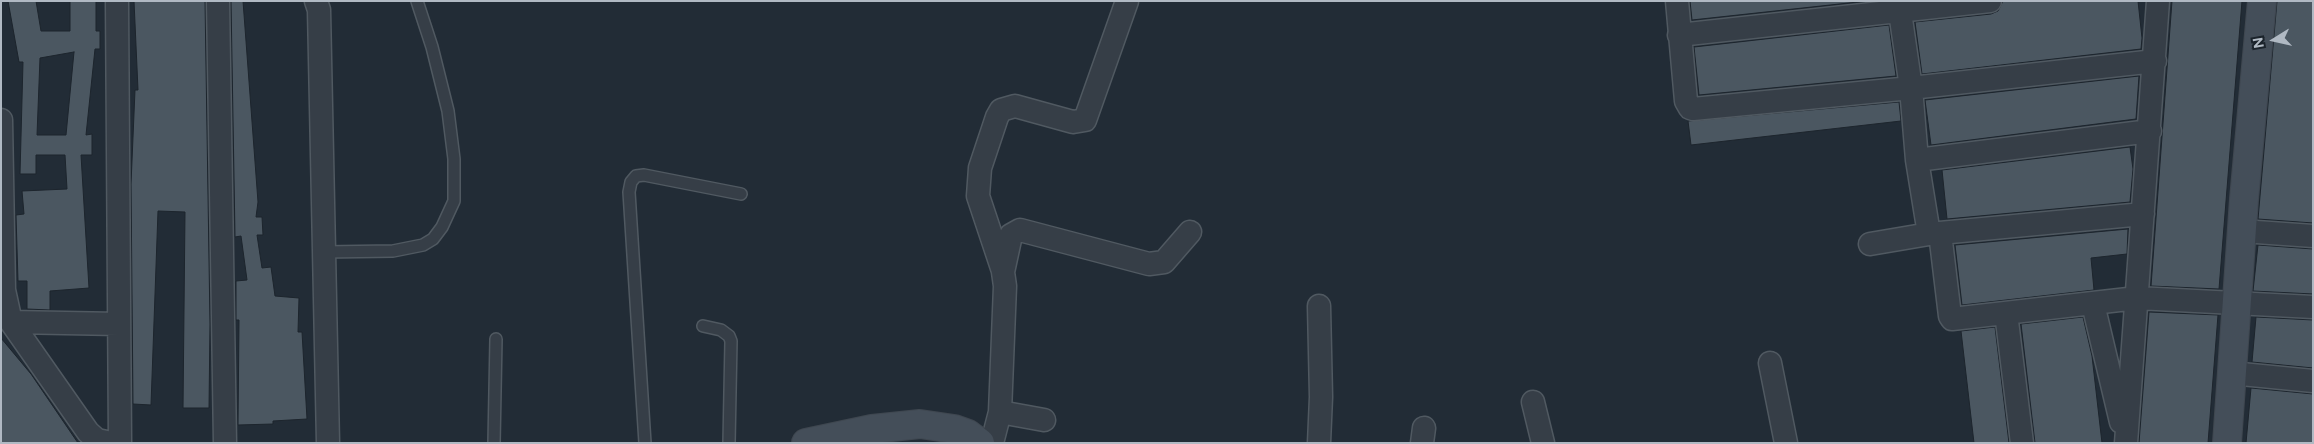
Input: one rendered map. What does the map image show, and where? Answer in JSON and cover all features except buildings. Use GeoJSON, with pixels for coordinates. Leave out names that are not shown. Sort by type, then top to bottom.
{"type":"FeatureCollection","features":[{"type":"Feature","properties":{"kind":"street"},"geometry":{"type":"LineString","coordinates":[[117,1],[120,443]]}},
{"type":"Feature","properties":{"kind":"street"},"geometry":{"type":"LineString","coordinates":[[218,1],[225,443]]}},
{"type":"Feature","properties":{"kind":"street"},"geometry":{"type":"LineString","coordinates":[[316,1],[320,10],[328,443]]}},
{"type":"Feature","properties":{"kind":"street"},"geometry":{"type":"LineString","coordinates":[[992,443],[1000,412],[1005,286],[1003,272],[978,196],[980,168],[1000,110],[1015,106],[1073,122],[1086,120],[1128,1]]}},
{"type":"Feature","properties":{"kind":"street"},"geometry":{"type":"LineString","coordinates":[[1676,1],[1686,101],[1690,108],[1911,88],[2155,61]]}},
{"type":"Feature","properties":{"kind":"street"},"geometry":{"type":"LineString","coordinates":[[1679,35],[1990,1]]}},
{"type":"Feature","properties":{"kind":"street"},"geometry":{"type":"LineString","coordinates":[[2126,443],[2158,1]]}},
{"type":"Feature","properties":{"kind":"street"},"geometry":{"type":"LineString","coordinates":[[2227,443],[2242,231],[2262,1]]}},
{"type":"Feature","properties":{"kind":"street"},"geometry":{"type":"LineString","coordinates":[[1900,12],[1911,88],[1916,160],[1934,233],[1951,318],[2006,314],[2136,298],[2313,307]]}},
{"type":"Feature","properties":{"kind":"street"},"geometry":{"type":"LineString","coordinates":[[1,120],[4,290],[11,322],[88,432],[97,440],[111,443]]}},
{"type":"Feature","properties":{"kind":"street"},"geometry":{"type":"LineString","coordinates":[[1916,160],[2150,131]]}},
{"type":"Feature","properties":{"kind":"street"},"geometry":{"type":"LineString","coordinates":[[1870,244],[1934,233],[2143,214]]}},
{"type":"Feature","properties":{"kind":"street"},"geometry":{"type":"LineString","coordinates":[[1003,272],[1009,239],[1017,231],[1037,234],[1149,264],[1164,262],[1190,232]]}},
{"type":"Feature","properties":{"kind":"street"},"geometry":{"type":"LineString","coordinates":[[2242,231],[2313,236]]}},
{"type":"Feature","properties":{"kind":"street"},"geometry":{"type":"LineString","coordinates":[[2093,304],[2126,443]]}},
{"type":"Feature","properties":{"kind":"street"},"geometry":{"type":"LineString","coordinates":[[1319,306],[1321,397],[1319,443]]}},
{"type":"Feature","properties":{"kind":"street"},"geometry":{"type":"LineString","coordinates":[[2006,314],[2022,443]]}},
{"type":"Feature","properties":{"kind":"street"},"geometry":{"type":"LineString","coordinates":[[11,322],[119,324]]}},
{"type":"Feature","properties":{"kind":"street"},"geometry":{"type":"LineString","coordinates":[[1770,363],[1786,443]]}},
{"type":"Feature","properties":{"kind":"street"},"geometry":{"type":"LineString","coordinates":[[2231,374],[2313,381]]}},
{"type":"Feature","properties":{"kind":"street"},"geometry":{"type":"LineString","coordinates":[[1533,402],[1543,443]]}},
{"type":"Feature","properties":{"kind":"street"},"geometry":{"type":"LineString","coordinates":[[1000,412],[1044,420]]}},
{"type":"Feature","properties":{"kind":"street"},"geometry":{"type":"LineString","coordinates":[[806,443],[843,439],[886,426],[920,424],[954,429],[968,434],[980,443]]}},
{"type":"Feature","properties":{"kind":"lane"},"geometry":{"type":"LineString","coordinates":[[325,252],[394,251],[423,245],[434,239],[454,201],[454,159],[448,110],[418,1]]}},
{"type":"Feature","properties":{"kind":"lane"},"geometry":{"type":"LineString","coordinates":[[645,443],[629,192],[631,182],[636,176],[644,175],[741,194]]}},
{"type":"Feature","properties":{"kind":"lane"},"geometry":{"type":"LineString","coordinates":[[703,326],[726,332],[731,342],[729,443]]}},
{"type":"Feature","properties":{"kind":"lane"},"geometry":{"type":"LineString","coordinates":[[494,443],[496,339]]}}]}
